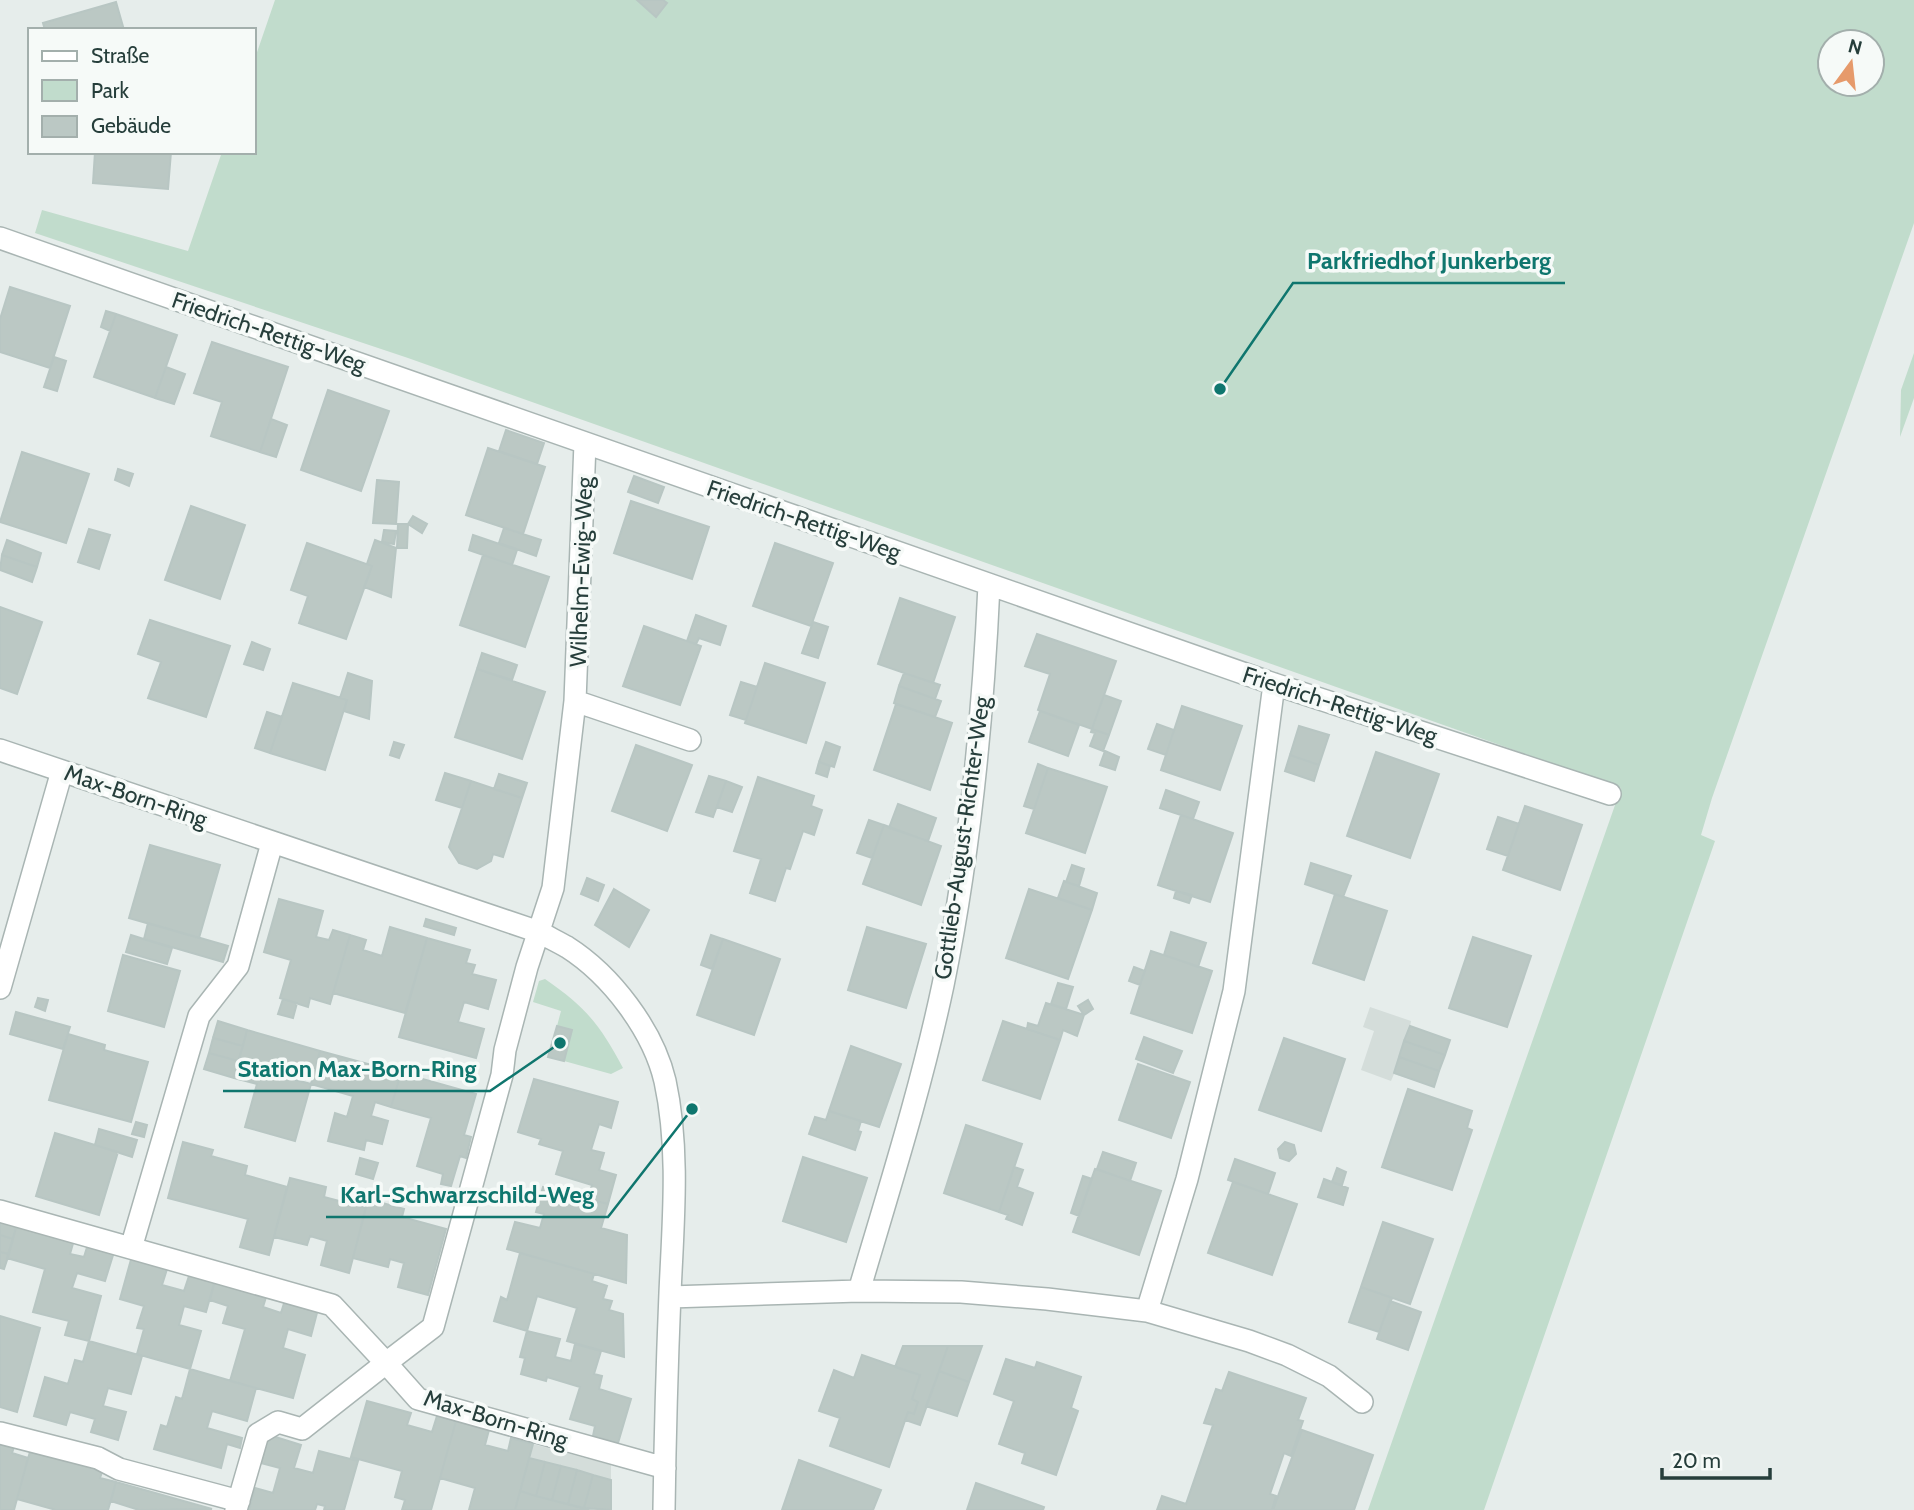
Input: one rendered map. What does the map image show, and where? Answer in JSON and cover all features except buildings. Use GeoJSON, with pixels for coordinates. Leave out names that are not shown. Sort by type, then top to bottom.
{"type":"FeatureCollection","features":[{"type":"Feature","properties":{"kind":"street","name":"Friedrich-Rettig-Weg"},"geometry":{"type":"LineString","coordinates":[[0,239],[1274,684],[1610,794]]}},
{"type":"Feature","properties":{"kind":"street","name":"Wilhelm-Ewig-Weg"},"geometry":{"type":"LineString","coordinates":[[539,932],[553,888],[575,701],[585,443]]}},
{"type":"Feature","properties":{"kind":"street","name":"Gottlieb-August-Richter-Weg"},"geometry":{"type":"LineString","coordinates":[[859,1291],[916,1100],[943,984],[961,879],[976,756],[989,585]]}},
{"type":"Feature","properties":{"kind":"street"},"geometry":{"type":"LineString","coordinates":[[1147,1311],[1187,1179],[1234,991],[1274,684]]}},
{"type":"Feature","properties":{"kind":"street","name":"Wilhelm-Ewig-Weg"},"geometry":{"type":"LineString","coordinates":[[575,701],[690,740]]}},
{"type":"Feature","properties":{"kind":"street","name":"Max-Born-Ring"},"geometry":{"type":"LineString","coordinates":[[0,750],[539,932],[568,948],[616,990],[635,1015],[652,1045],[664,1079],[673,1131],[673,1221],[664,1510]]}},
{"type":"Feature","properties":{"kind":"street"},"geometry":{"type":"LineString","coordinates":[[0,988],[62,771]]}},
{"type":"Feature","properties":{"kind":"street"},"geometry":{"type":"LineString","coordinates":[[131,1248],[199,1016],[238,966],[272,843]]}},
{"type":"Feature","properties":{"kind":"street"},"geometry":{"type":"LineString","coordinates":[[0,1433],[97,1458],[119,1469],[237,1506],[258,1434],[278,1422],[302,1429],[433,1327],[502,1075],[508,1039],[539,932]]}},
{"type":"Feature","properties":{"kind":"street","name":"Max-Born-Ring"},"geometry":{"type":"LineString","coordinates":[[0,1211],[332,1305],[418,1399],[665,1468]]}},
{"type":"Feature","properties":{"kind":"street"},"geometry":{"type":"LineString","coordinates":[[670,1297],[859,1291],[961,1292],[1147,1311],[1287,1355],[1329,1376],[1362,1402]]}},
{"type":"Feature","properties":{"kind":"shaded area"},"geometry":{"type":"Polygon","coordinates":[[[1370,1007],[1411,1021],[1410,1027],[1450,1040],[1434,1087],[1394,1074],[1391,1081],[1361,1070],[1374,1031],[1363,1027],[1370,1007]]]}},
{"type":"Feature","properties":{"kind":"shaded area"},"geometry":{"type":"Polygon","coordinates":[[[533,1444],[611,1465],[611,1510],[589,1510],[520,1491],[533,1444]]]}},
{"type":"Feature","properties":{"kind":"green space"},"geometry":{"type":"Polygon","coordinates":[[[275,0],[1914,0],[1914,223],[1712,798],[1701,835],[1715,841],[1484,1510],[1368,1510],[1621,788],[408,358],[35,233],[42,210],[188,251],[221,154],[256,154],[256,55],[275,0]]]}},
{"type":"Feature","properties":{"kind":"green space"},"geometry":{"type":"Polygon","coordinates":[[[1914,353],[1914,398],[1900,437],[1901,390],[1914,353]]]}},
{"type":"Feature","properties":{"kind":"green space"},"geometry":{"type":"Polygon","coordinates":[[[545,979],[591,1018],[623,1068],[611,1074],[564,1061],[572,1030],[557,1026],[561,1011],[533,1002],[539,981],[545,979]]]}},
{"type":"Feature","properties":{"kind":"place","name":"Parkfriedhof Junkerberg"},"geometry":{"type":"Point","coordinates":[1220,389]}},
{"type":"Feature","properties":{"kind":"place","name":"Station Max-Born-Ring"},"geometry":{"type":"Point","coordinates":[560,1043]}},
{"type":"Feature","properties":{"kind":"place","name":"Karl-Schwarzschild-Weg"},"geometry":{"type":"Point","coordinates":[692,1109]}}]}
